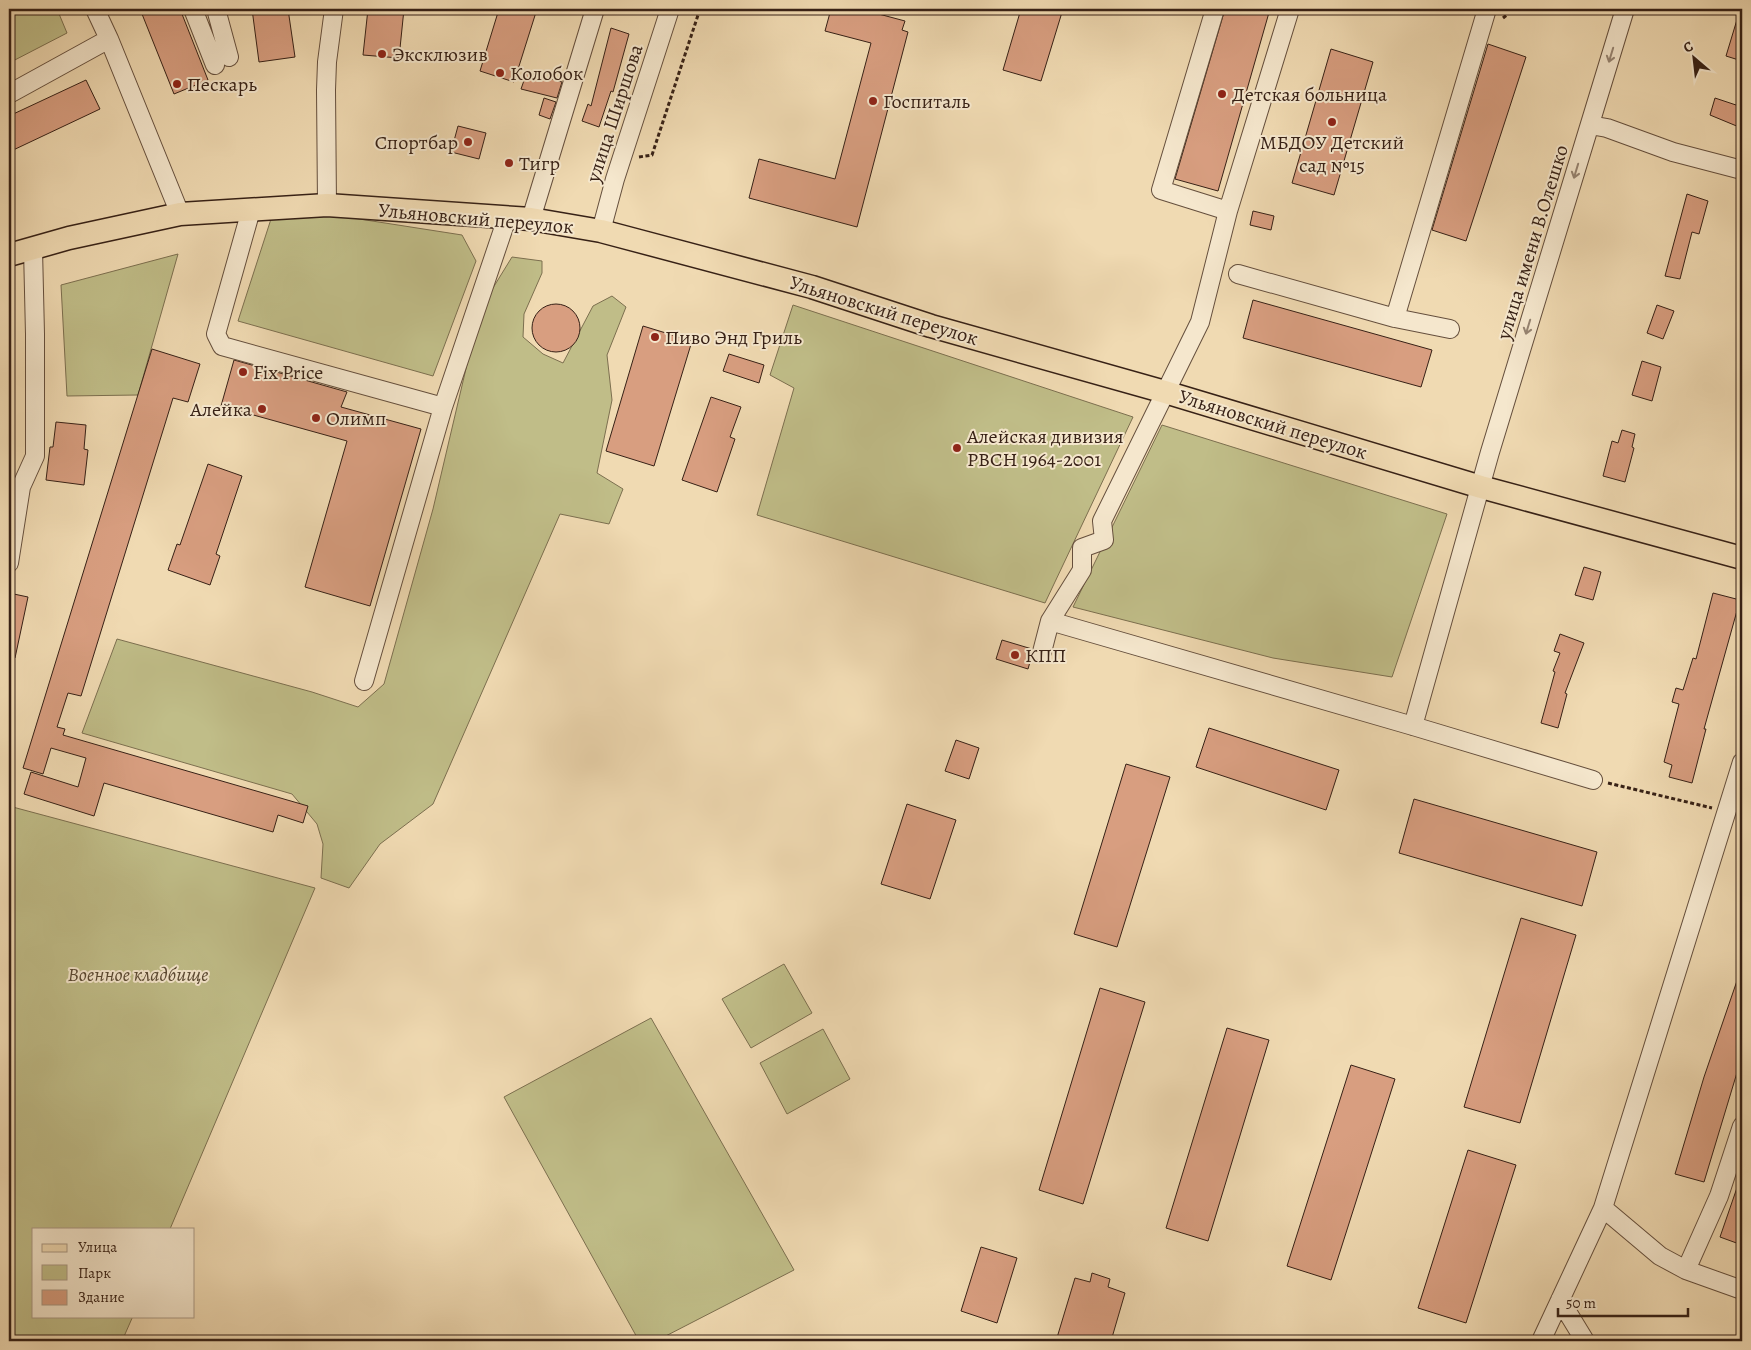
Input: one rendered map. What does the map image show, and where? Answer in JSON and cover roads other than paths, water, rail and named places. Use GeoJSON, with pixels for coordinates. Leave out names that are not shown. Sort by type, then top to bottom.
{"type":"FeatureCollection","features":[{"type":"Feature","properties":{"kind":"main road","name":"Ульяновский переулок"},"geometry":{"type":"LineString","coordinates":[[9,255],[69,238],[180,214],[327,205],[532,219],[601,231],[812,287],[931,326],[1165,392],[1481,487],[1742,558]]}},
{"type":"Feature","properties":{"kind":"street"},"geometry":{"type":"LineString","coordinates":[[95,9],[180,214]]}},
{"type":"Feature","properties":{"kind":"street"},"geometry":{"type":"LineString","coordinates":[[193,9],[222,61],[216,9]]}},
{"type":"Feature","properties":{"kind":"street"},"geometry":{"type":"LineString","coordinates":[[327,205],[326,90],[327,62],[334,9]]}},
{"type":"Feature","properties":{"kind":"street"},"geometry":{"type":"LineString","coordinates":[[532,219],[595,9]]}},
{"type":"Feature","properties":{"kind":"street","name":"улица Ширшова"},"geometry":{"type":"LineString","coordinates":[[601,231],[615,179],[670,9]]}},
{"type":"Feature","properties":{"kind":"street"},"geometry":{"type":"LineString","coordinates":[[1215,9],[1161,190],[1228,211]]}},
{"type":"Feature","properties":{"kind":"street"},"geometry":{"type":"LineString","coordinates":[[1042,652],[1050,621],[1082,570],[1082,548],[1104,540],[1102,521],[1200,322],[1228,211],[1290,9]]}},
{"type":"Feature","properties":{"kind":"street"},"geometry":{"type":"LineString","coordinates":[[1395,318],[1488,9]]}},
{"type":"Feature","properties":{"kind":"street","name":"улица имени В.Олешко"},"geometry":{"type":"LineString","coordinates":[[1413,726],[1481,487],[1625,9]]}},
{"type":"Feature","properties":{"kind":"street"},"geometry":{"type":"LineString","coordinates":[[9,94],[109,39]]}},
{"type":"Feature","properties":{"kind":"street"},"geometry":{"type":"LineString","coordinates":[[1590,125],[1607,128],[1673,152],[1742,170]]}},
{"type":"Feature","properties":{"kind":"street"},"geometry":{"type":"LineString","coordinates":[[251,210],[216,334],[222,346],[443,407]]}},
{"type":"Feature","properties":{"kind":"street"},"geometry":{"type":"LineString","coordinates":[[364,681],[443,407],[506,218]]}},
{"type":"Feature","properties":{"kind":"street"},"geometry":{"type":"LineString","coordinates":[[9,563],[21,487],[35,456],[33,249]]}},
{"type":"Feature","properties":{"kind":"street"},"geometry":{"type":"LineString","coordinates":[[1238,274],[1395,318],[1450,329]]}},
{"type":"Feature","properties":{"kind":"street"},"geometry":{"type":"LineString","coordinates":[[1050,621],[1593,780]]}},
{"type":"Feature","properties":{"kind":"street"},"geometry":{"type":"LineString","coordinates":[[1541,1341],[1603,1208],[1734,804],[1742,762]]}},
{"type":"Feature","properties":{"kind":"street"},"geometry":{"type":"LineString","coordinates":[[1686,1270],[1719,1196],[1742,1126]]}},
{"type":"Feature","properties":{"kind":"street"},"geometry":{"type":"LineString","coordinates":[[1603,1208],[1660,1256],[1686,1270],[1742,1290]]}},
{"type":"Feature","properties":{"kind":"street"},"geometry":{"type":"LineString","coordinates":[[1560,1300],[1585,1341]]}},
{"type":"Feature","properties":{"kind":"place","name":"Эксклюзив"},"geometry":{"type":"Point","coordinates":[382,54]}},
{"type":"Feature","properties":{"kind":"place","name":"Колобок"},"geometry":{"type":"Point","coordinates":[500,73]}},
{"type":"Feature","properties":{"kind":"place","name":"Пескарь"},"geometry":{"type":"Point","coordinates":[177,84]}},
{"type":"Feature","properties":{"kind":"place","name":"Детская больница"},"geometry":{"type":"Point","coordinates":[1222,94]}},
{"type":"Feature","properties":{"kind":"place","name":"Госпиталь"},"geometry":{"type":"Point","coordinates":[873,101]}},
{"type":"Feature","properties":{"kind":"place","name":"МБДОУ Детский сад №15"},"geometry":{"type":"Point","coordinates":[1332,122]}},
{"type":"Feature","properties":{"kind":"place","name":"Спортбар"},"geometry":{"type":"Point","coordinates":[468,142]}},
{"type":"Feature","properties":{"kind":"place","name":"Тигр"},"geometry":{"type":"Point","coordinates":[509,163]}},
{"type":"Feature","properties":{"kind":"place","name":"Пиво Энд Гриль"},"geometry":{"type":"Point","coordinates":[655,337]}},
{"type":"Feature","properties":{"kind":"place","name":"Fix Price"},"geometry":{"type":"Point","coordinates":[243,372]}},
{"type":"Feature","properties":{"kind":"place","name":"Алейка"},"geometry":{"type":"Point","coordinates":[262,409]}},
{"type":"Feature","properties":{"kind":"place","name":"Олимп"},"geometry":{"type":"Point","coordinates":[316,418]}},
{"type":"Feature","properties":{"kind":"place","name":"Алейская дивизия РВСН 1964-2001"},"geometry":{"type":"Point","coordinates":[957,448]}},
{"type":"Feature","properties":{"kind":"place","name":"КПП"},"geometry":{"type":"Point","coordinates":[1015,655]}},
{"type":"Feature","properties":{"kind":"park label","name":"Военное кладбище"},"geometry":{"type":"Point","coordinates":[138,974]}}]}
